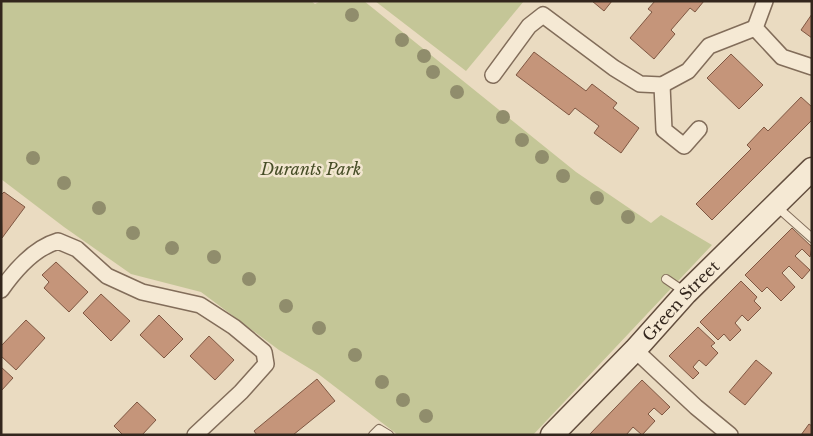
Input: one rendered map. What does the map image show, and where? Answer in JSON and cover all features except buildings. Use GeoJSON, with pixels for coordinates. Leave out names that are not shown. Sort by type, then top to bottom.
{"type":"FeatureCollection","features":[{"type":"Feature","properties":{"kind":"street"},"geometry":{"type":"LineString","coordinates":[[493,76],[529,26],[542,15],[614,68],[640,84],[662,85],[688,71],[709,46],[755,28],[765,1]]}},
{"type":"Feature","properties":{"kind":"street"},"geometry":{"type":"LineString","coordinates":[[755,28],[782,57],[812,67]]}},
{"type":"Feature","properties":{"kind":"street"},"geometry":{"type":"LineString","coordinates":[[662,85],[664,130],[684,146],[699,129]]}},
{"type":"Feature","properties":{"kind":"street","name":"Green Street"},"geometry":{"type":"LineString","coordinates":[[552,435],[635,350],[686,293],[812,169]]}},
{"type":"Feature","properties":{"kind":"street"},"geometry":{"type":"LineString","coordinates":[[1,290],[10,278],[43,246],[58,241],[77,249],[106,276],[142,292],[200,305],[234,326],[264,352],[266,364],[241,392],[194,435]]}},
{"type":"Feature","properties":{"kind":"street"},"geometry":{"type":"LineString","coordinates":[[635,350],[727,434]]}},
{"type":"Feature","properties":{"kind":"lane"},"geometry":{"type":"LineString","coordinates":[[776,205],[812,238]]}},
{"type":"Feature","properties":{"kind":"lane"},"geometry":{"type":"LineString","coordinates":[[666,279],[686,293]]}},
{"type":"Feature","properties":{"kind":"lane"},"geometry":{"type":"LineString","coordinates":[[373,435],[379,429],[389,435]]}},
{"type":"Feature","properties":{"kind":"green space","name":"Durants Park"},"geometry":{"type":"Polygon","coordinates":[[[1,1],[311,1],[315,4],[321,1],[364,1],[576,172],[651,223],[661,215],[712,245],[533,435],[398,435],[317,373],[279,350],[201,292],[131,274],[64,227],[1,179],[1,1]]]}},
{"type":"Feature","properties":{"kind":"green space"},"geometry":{"type":"Polygon","coordinates":[[[375,1],[524,1],[466,71],[375,1]]]}}]}
